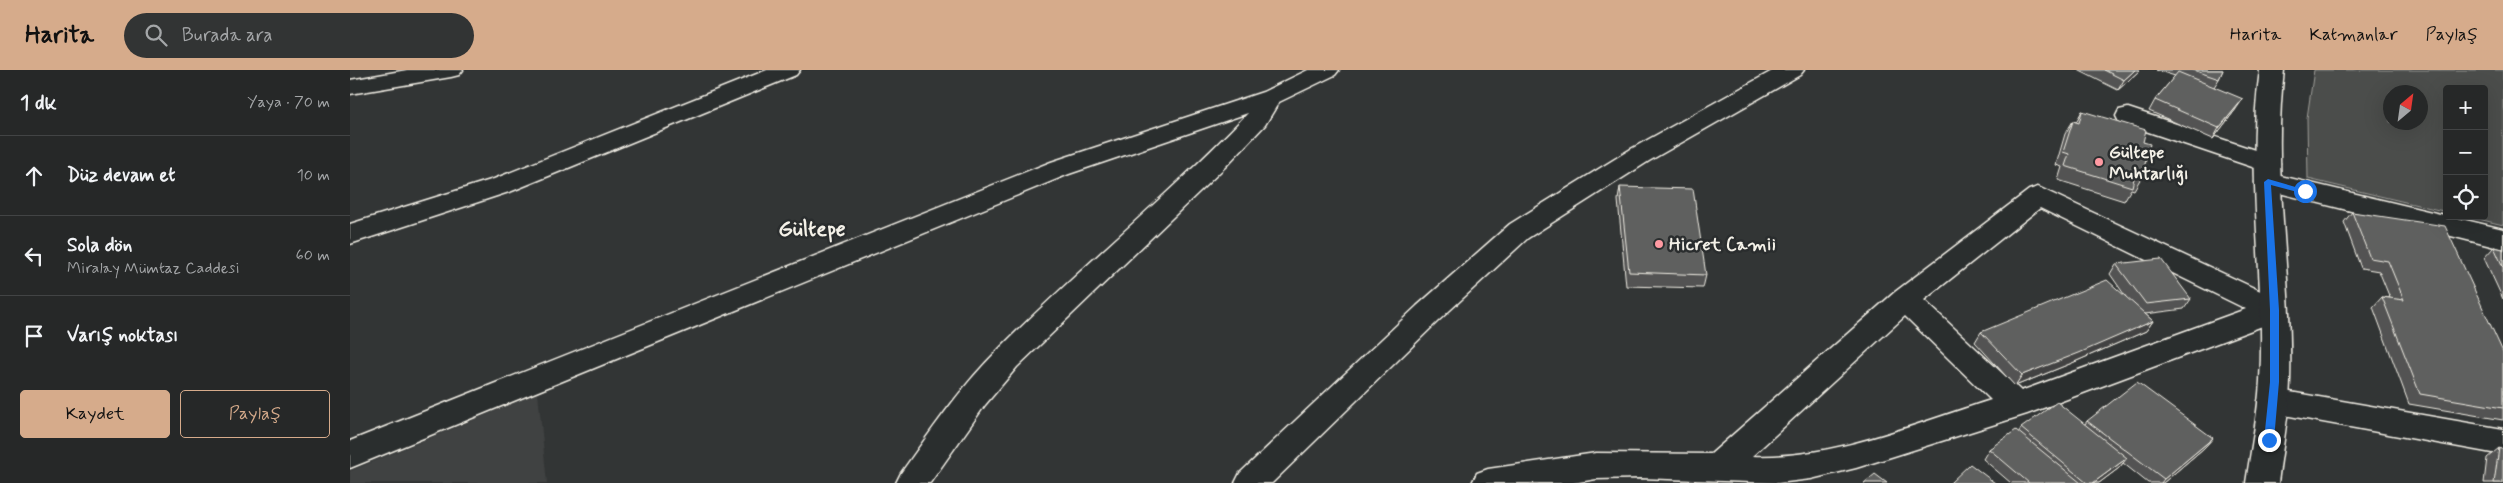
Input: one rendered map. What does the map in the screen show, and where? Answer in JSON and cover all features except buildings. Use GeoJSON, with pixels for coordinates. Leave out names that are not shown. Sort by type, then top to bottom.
{"type":"FeatureCollection","features":[{"type":"Feature","properties":{"kind":"street"},"geometry":{"type":"LineString","coordinates":[[350,87],[451,70]]}},
{"type":"Feature","properties":{"kind":"street"},"geometry":{"type":"LineString","coordinates":[[350,234],[438,207],[503,184],[788,70]]}},
{"type":"Feature","properties":{"kind":"street"},"geometry":{"type":"LineString","coordinates":[[350,455],[1060,168],[1271,97],[1327,70]]}},
{"type":"Feature","properties":{"kind":"street"},"geometry":{"type":"LineString","coordinates":[[1251,483],[1427,314],[1519,231],[1640,155],[1792,70]]}},
{"type":"Feature","properties":{"kind":"street"},"geometry":{"type":"LineString","coordinates":[[2262,483],[2273,401],[2274,310],[2267,172],[2267,107],[2272,70]]}},
{"type":"Feature","properties":{"kind":"street"},"geometry":{"type":"LineString","coordinates":[[912,483],[974,396],[1007,359],[1217,160],[1256,119],[1271,97]]}},
{"type":"Feature","properties":{"kind":"street"},"geometry":{"type":"LineString","coordinates":[[2128,116],[2267,172],[2442,224],[2503,239]]}},
{"type":"Feature","properties":{"kind":"street"},"geometry":{"type":"LineString","coordinates":[[1717,468],[1905,299],[2038,196],[2274,310]]}},
{"type":"Feature","properties":{"kind":"street"},"geometry":{"type":"LineString","coordinates":[[2442,224],[2454,250]]}},
{"type":"Feature","properties":{"kind":"street"},"geometry":{"type":"LineString","coordinates":[[1905,299],[2016,405]]}},
{"type":"Feature","properties":{"kind":"street"},"geometry":{"type":"LineString","coordinates":[[1488,483],[1596,466],[1641,465],[1774,470],[1811,466],[1856,456],[2016,405],[2274,310]]}},
{"type":"Feature","properties":{"kind":"street"},"geometry":{"type":"LineString","coordinates":[[2273,401],[2503,442]]}},
{"type":"Feature","properties":{"kind":"shaded area"},"geometry":{"type":"Polygon","coordinates":[[[2314,70],[2503,70],[2503,225],[2482,220],[2488,220],[2488,85],[2443,85],[2443,211],[2308,179],[2307,118],[2314,70]]]}},
{"type":"Feature","properties":{"kind":"shaded area"},"geometry":{"type":"Polygon","coordinates":[[[538,393],[547,483],[350,483],[350,471],[538,393]]]}},
{"type":"Feature","properties":{"kind":"place","name":"Gültepe Muhtarlığı"},"geometry":{"type":"Point","coordinates":[2099,162]}},
{"type":"Feature","properties":{"kind":"place","name":"Hicret Camii"},"geometry":{"type":"Point","coordinates":[1659,244]}},
{"type":"Feature","properties":{"kind":"district","name":"Gültepe"},"geometry":{"type":"Point","coordinates":[812,228]}},
{"type":"Feature","properties":{"kind":"route"},"geometry":{"type":"LineString","coordinates":[[2269,440],[2275,382],[2274,310],[2268,182],[2305,191]]}}]}
